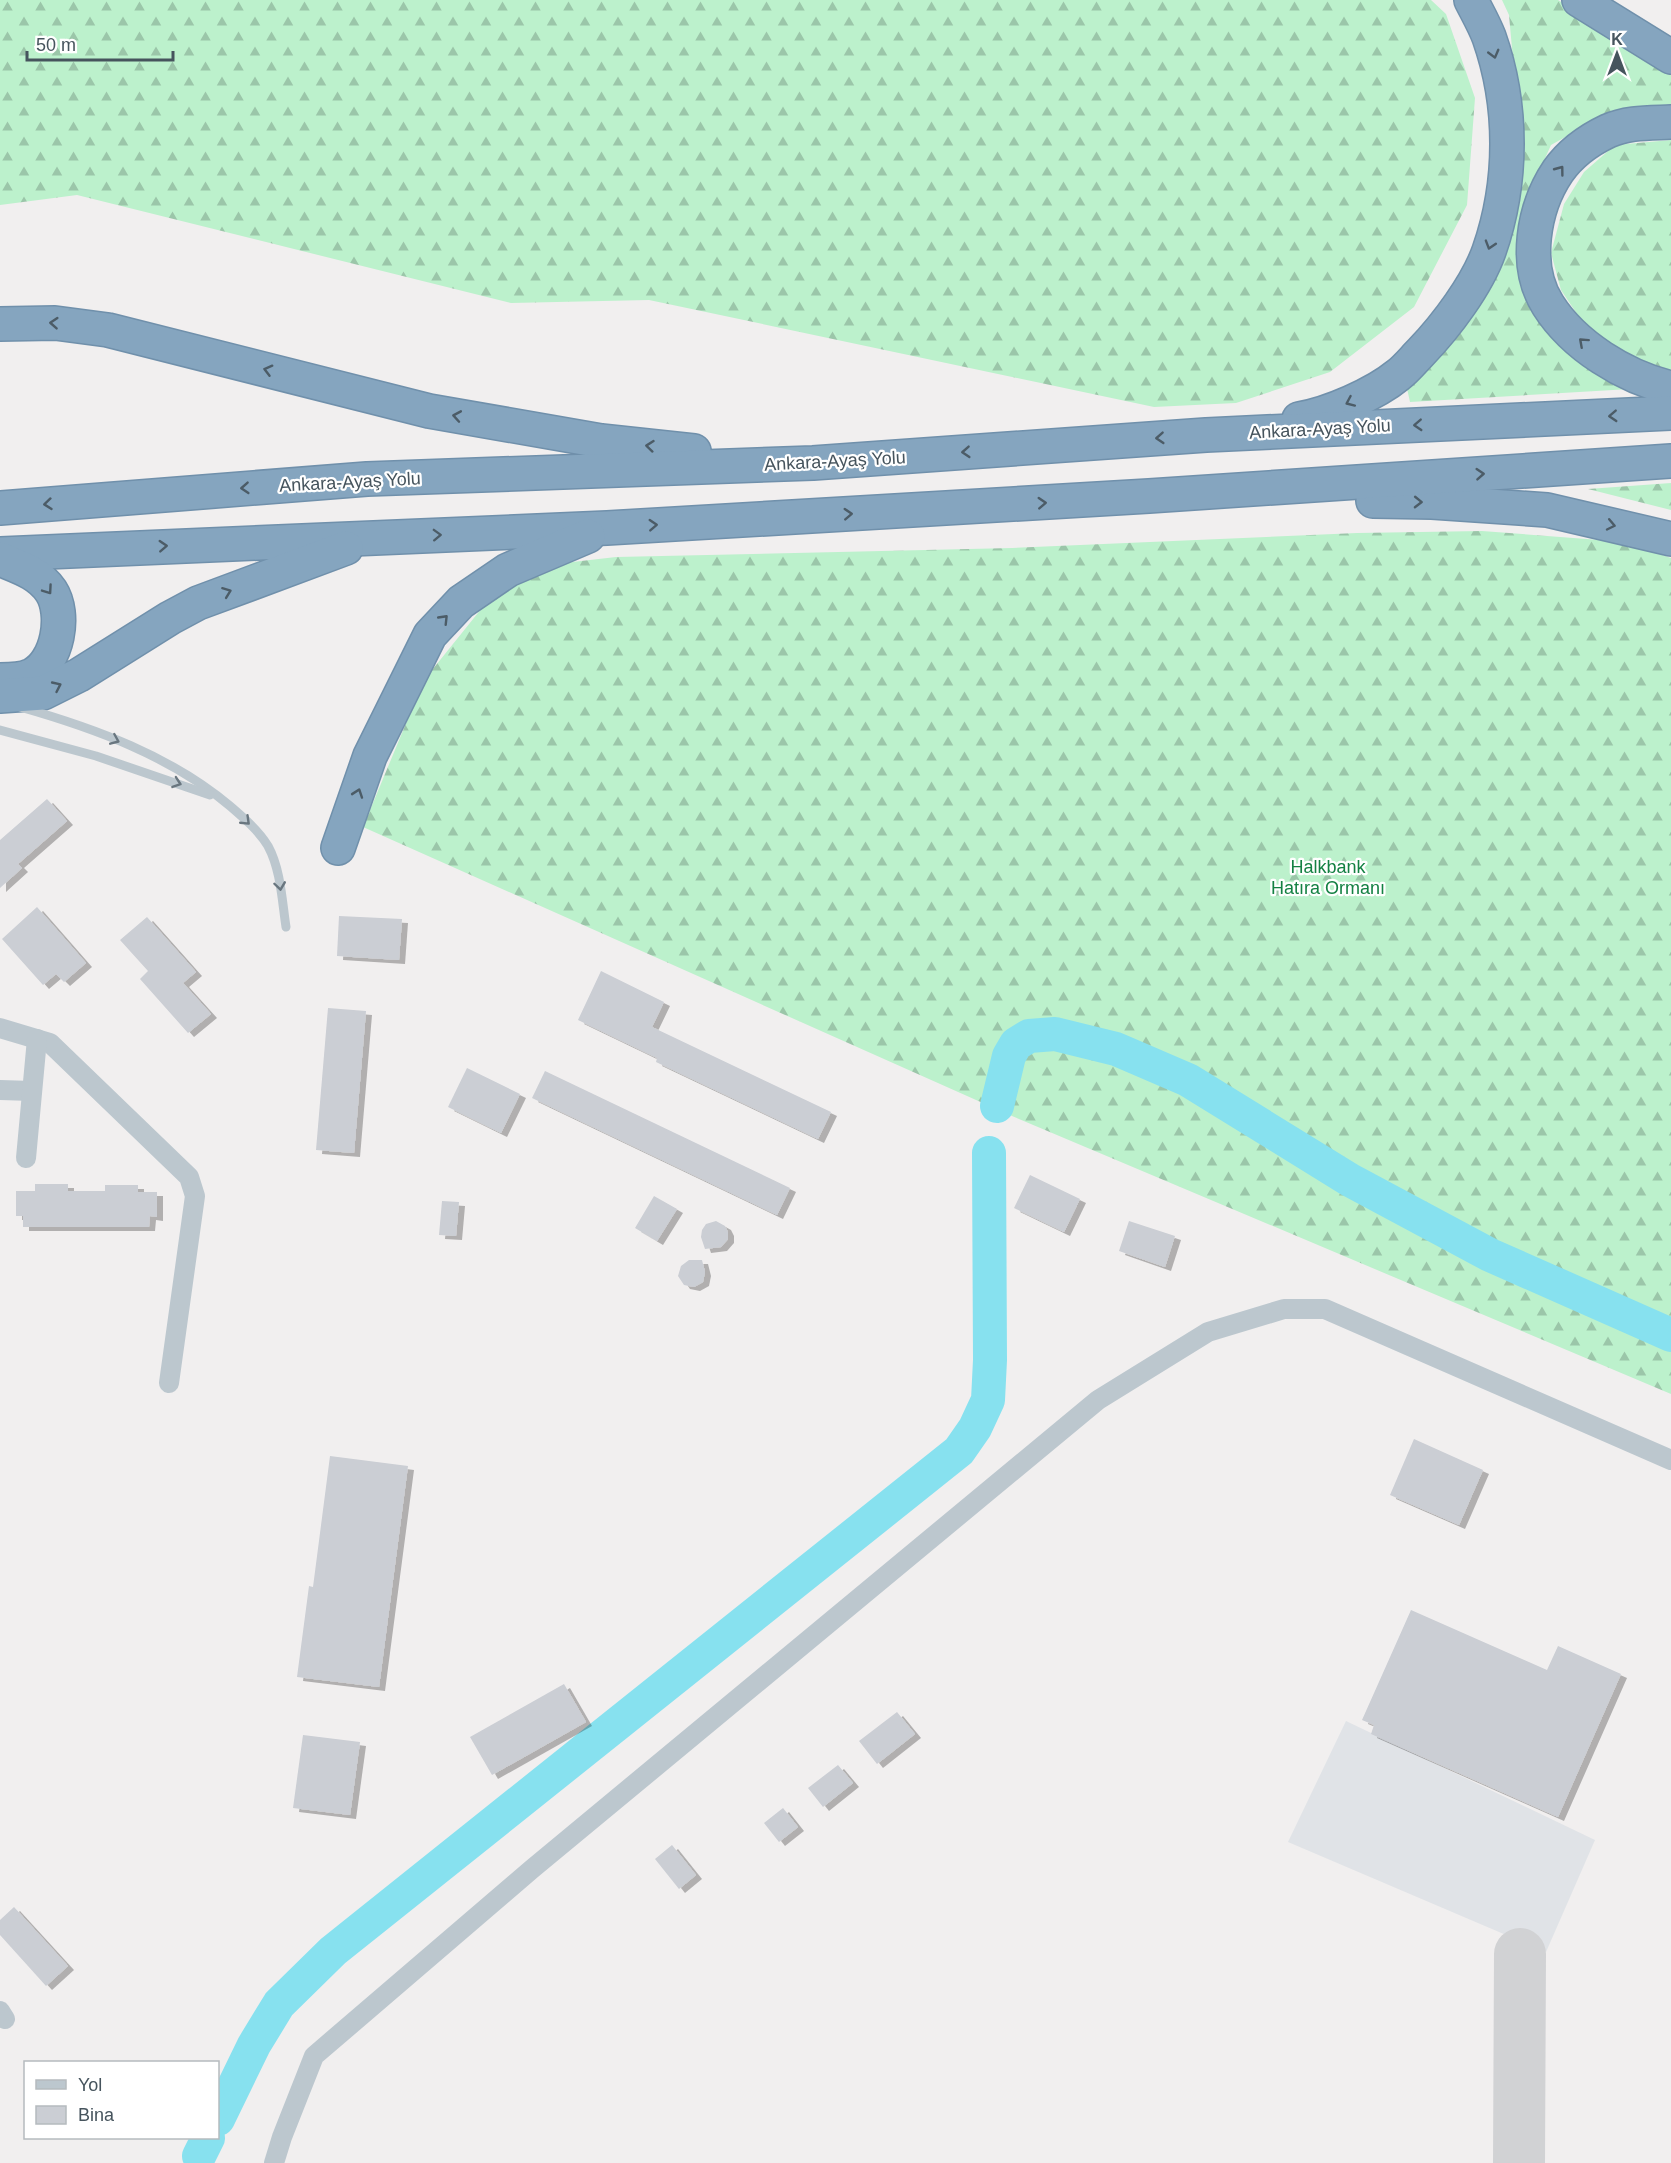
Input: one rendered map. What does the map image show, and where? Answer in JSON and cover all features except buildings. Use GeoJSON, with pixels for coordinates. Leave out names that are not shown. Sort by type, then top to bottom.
{"type":"FeatureCollection","features":[{"type":"Feature","properties":{"kind":"highway"},"geometry":{"type":"LineString","coordinates":[[1206,435],[1311,417],[1354,401],[1398,375],[1438,335],[1466,296],[1489,252],[1504,196],[1508,143],[1503,86],[1489,36],[1471,0]]}},
{"type":"Feature","properties":{"kind":"highway"},"geometry":{"type":"LineString","coordinates":[[1578,0],[1671,57]]}},
{"type":"Feature","properties":{"kind":"highway"},"geometry":{"type":"LineString","coordinates":[[1671,122],[1637,123],[1609,131],[1581,147],[1559,170],[1544,196],[1536,221],[1534,250],[1536,276],[1548,304],[1560,320],[1585,345],[1616,367],[1646,382],[1671,388]]}},
{"type":"Feature","properties":{"kind":"highway"},"geometry":{"type":"LineString","coordinates":[[0,324],[55,323],[108,330],[429,411],[601,441],[813,463]]}},
{"type":"Feature","properties":{"kind":"highway","name":"Ankara-Ayaş Yolu"},"geometry":{"type":"LineString","coordinates":[[0,508],[367,479],[813,463],[1206,435],[1671,413]]}},
{"type":"Feature","properties":{"kind":"highway"},"geometry":{"type":"LineString","coordinates":[[0,554],[607,528],[1149,496],[1671,461]]}},
{"type":"Feature","properties":{"kind":"highway"},"geometry":{"type":"LineString","coordinates":[[1149,496],[1432,502],[1546,510],[1671,539]]}},
{"type":"Feature","properties":{"kind":"highway"},"geometry":{"type":"LineString","coordinates":[[338,848],[370,756],[430,635],[461,602],[508,570],[607,528]]}},
{"type":"Feature","properties":{"kind":"highway"},"geometry":{"type":"LineString","coordinates":[[0,696],[43,693],[183,610],[267,576],[379,536]]}},
{"type":"Feature","properties":{"kind":"highway"},"geometry":{"type":"LineString","coordinates":[[0,560],[36,575],[44,582],[56,601],[58,628],[55,644],[42,668],[23,678],[0,680]]}},
{"type":"Feature","properties":{"kind":"street"},"geometry":{"type":"LineString","coordinates":[[0,1028],[50,1042],[189,1177],[195,1197],[169,1383]]}},
{"type":"Feature","properties":{"kind":"street"},"geometry":{"type":"LineString","coordinates":[[27,1158],[37,1039]]}},
{"type":"Feature","properties":{"kind":"street"},"geometry":{"type":"LineString","coordinates":[[0,1090],[33,1091]]}},
{"type":"Feature","properties":{"kind":"street"},"geometry":{"type":"LineString","coordinates":[[274,2163],[314,2056],[532,1869],[1098,1400],[1208,1332],[1284,1309],[1325,1309],[1671,1460]]}},
{"type":"Feature","properties":{"kind":"lane"},"geometry":{"type":"LineString","coordinates":[[0,701],[113,738],[185,772],[221,798],[251,825],[268,846],[278,873],[286,927]]}},
{"type":"Feature","properties":{"kind":"lane"},"geometry":{"type":"LineString","coordinates":[[0,730],[96,756],[221,798]]}},
{"type":"Feature","properties":{"kind":"shaded area"},"geometry":{"type":"Polygon","coordinates":[[[1346,1721],[1595,1840],[1546,1952],[1288,1842],[1346,1721]]]}},
{"type":"Feature","properties":{"kind":"green space"},"geometry":{"type":"Polygon","coordinates":[[[0,0],[1431,0],[1446,14],[1475,98],[1467,205],[1414,307],[1330,372],[1236,403],[1154,407],[649,300],[511,303],[77,195],[0,205],[0,0]]]}},
{"type":"Feature","properties":{"kind":"green space"},"geometry":{"type":"Polygon","coordinates":[[[1502,0],[1558,0],[1671,70],[1671,107],[1605,115],[1551,145],[1526,201],[1524,262],[1630,389],[1410,402],[1406,384],[1456,337],[1492,279],[1518,115],[1509,15],[1502,0]]]}},
{"type":"Feature","properties":{"kind":"green space"},"geometry":{"type":"Polygon","coordinates":[[[1671,140],[1671,374],[1610,350],[1581,320],[1561,290],[1551,253],[1564,204],[1584,172],[1615,145],[1671,140]]]}},
{"type":"Feature","properties":{"kind":"green space"},"geometry":{"type":"Polygon","coordinates":[[[1671,483],[1671,510],[1588,489],[1671,483]]]}},
{"type":"Feature","properties":{"kind":"green space","name":"Halkbank Hatıra Ormanı"},"geometry":{"type":"Polygon","coordinates":[[[1482,531],[1626,542],[1671,558],[1671,1394],[1012,1116],[363,827],[424,680],[490,598],[555,564],[616,557],[1012,548],[1357,533],[1482,531]]]}},
{"type":"Feature","properties":{"kind":"waterway"},"geometry":{"type":"LineString","coordinates":[[997,1106],[1009,1056],[1016,1044],[1029,1036],[1055,1034],[1116,1049],[1188,1080],[1350,1180],[1490,1255],[1671,1335]]}},
{"type":"Feature","properties":{"kind":"waterway"},"geometry":{"type":"LineString","coordinates":[[219,2117],[254,2045],[279,2004],[333,1951],[959,1451],[975,1428],[988,1400],[990,1360],[989,1153]]}},
{"type":"Feature","properties":{"kind":"waterway"},"geometry":{"type":"LineString","coordinates":[[199,2156],[208,2139]]}},
{"type":"Feature","properties":{"kind":"taxiway"},"geometry":{"type":"LineString","coordinates":[[1519,2163],[1520,1954]]}}]}
